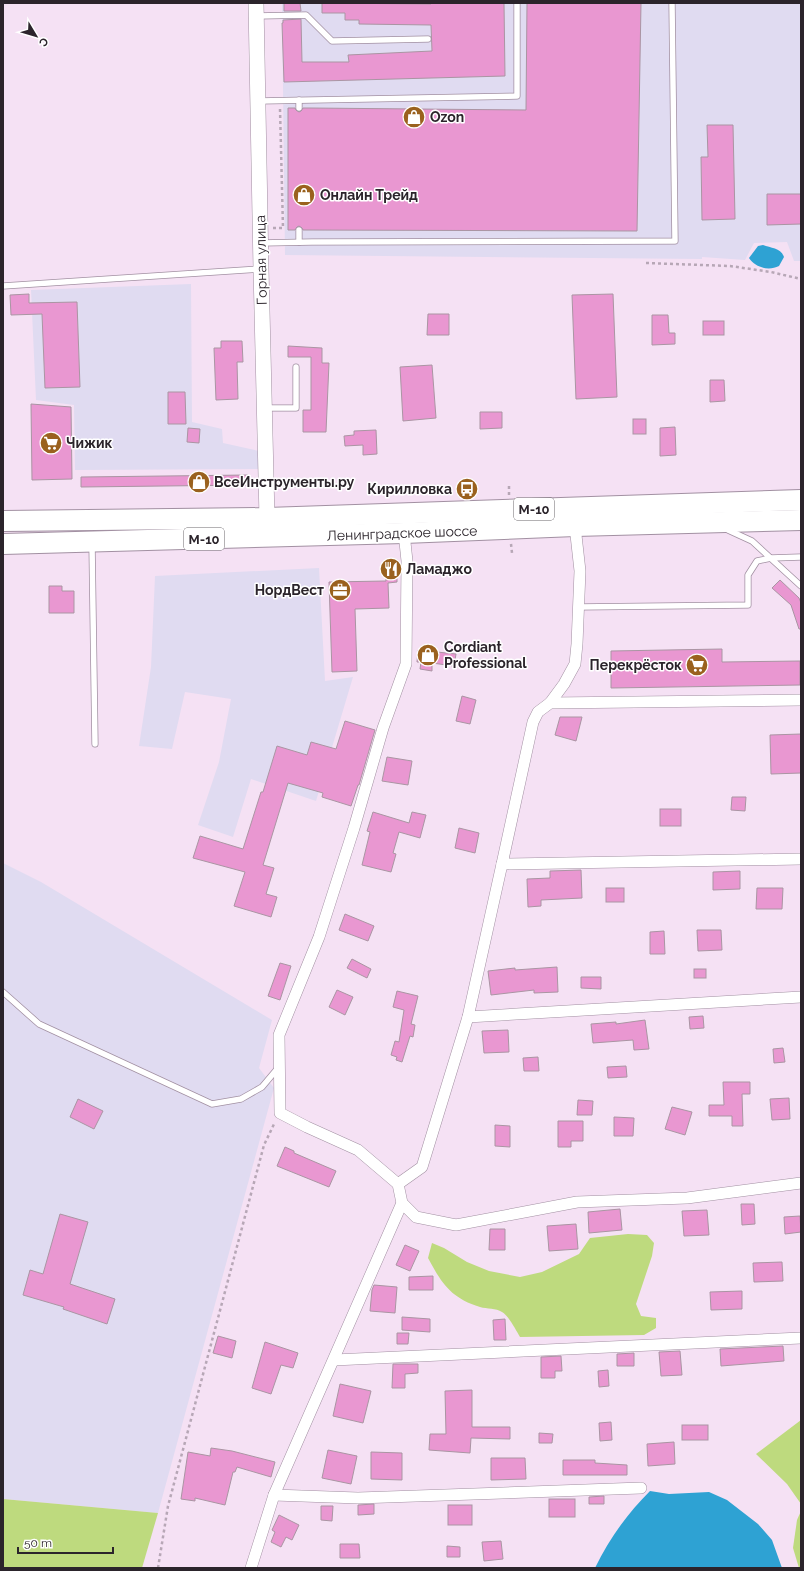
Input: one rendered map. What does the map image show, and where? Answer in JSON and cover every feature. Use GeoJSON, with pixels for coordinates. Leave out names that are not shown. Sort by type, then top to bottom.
{"type":"FeatureCollection","features":[{"type":"Feature","properties":{"kind":"highway","name":"Ленинградское шоссе"},"geometry":{"type":"LineString","coordinates":[[3,521],[267,518],[801,500]]}},
{"type":"Feature","properties":{"kind":"highway","name":"Ленинградское шоссе"},"geometry":{"type":"LineString","coordinates":[[3,544],[801,520]]}},
{"type":"Feature","properties":{"kind":"street","name":"Горная улица"},"geometry":{"type":"LineString","coordinates":[[256,10],[267,518]]}},
{"type":"Feature","properties":{"kind":"street"},"geometry":{"type":"LineString","coordinates":[[398,1184],[422,1167],[468,1017],[533,722],[538,712],[550,703],[564,684],[575,664],[580,571],[575,526]]}},
{"type":"Feature","properties":{"kind":"street"},"geometry":{"type":"LineString","coordinates":[[404,533],[407,561],[406,664],[383,728],[354,828],[319,937],[279,1035],[280,1113],[358,1150],[398,1184],[402,1203],[416,1217],[456,1224],[577,1202],[687,1198],[801,1183]]}},
{"type":"Feature","properties":{"kind":"street"},"geometry":{"type":"LineString","coordinates":[[550,703],[801,700]]}},
{"type":"Feature","properties":{"kind":"street"},"geometry":{"type":"LineString","coordinates":[[502,864],[801,859]]}},
{"type":"Feature","properties":{"kind":"street"},"geometry":{"type":"LineString","coordinates":[[468,1017],[801,997]]}},
{"type":"Feature","properties":{"kind":"street"},"geometry":{"type":"LineString","coordinates":[[251,1568],[274,1495],[402,1203]]}},
{"type":"Feature","properties":{"kind":"street"},"geometry":{"type":"LineString","coordinates":[[334,1360],[801,1338]]}},
{"type":"Feature","properties":{"kind":"street"},"geometry":{"type":"LineString","coordinates":[[274,1495],[358,1498],[641,1488]]}},
{"type":"Feature","properties":{"kind":"lane"},"geometry":{"type":"LineString","coordinates":[[259,101],[517,96],[517,3]]}},
{"type":"Feature","properties":{"kind":"lane"},"geometry":{"type":"LineString","coordinates":[[261,243],[675,241],[672,3]]}},
{"type":"Feature","properties":{"kind":"lane"},"geometry":{"type":"LineString","coordinates":[[256,10],[306,15],[332,41],[428,40]]}},
{"type":"Feature","properties":{"kind":"lane"},"geometry":{"type":"LineString","coordinates":[[299,100],[299,108]]}},
{"type":"Feature","properties":{"kind":"lane"},"geometry":{"type":"LineString","coordinates":[[299,230],[299,242]]}},
{"type":"Feature","properties":{"kind":"lane"},"geometry":{"type":"LineString","coordinates":[[3,286],[261,269]]}},
{"type":"Feature","properties":{"kind":"lane"},"geometry":{"type":"LineString","coordinates":[[264,408],[296,408],[296,367]]}},
{"type":"Feature","properties":{"kind":"lane"},"geometry":{"type":"LineString","coordinates":[[702,523],[733,531],[752,541],[801,586]]}},
{"type":"Feature","properties":{"kind":"lane"},"geometry":{"type":"LineString","coordinates":[[92,542],[95,744]]}},
{"type":"Feature","properties":{"kind":"lane"},"geometry":{"type":"LineString","coordinates":[[578,607],[748,605],[748,575],[757,561],[771,558],[801,557]]}},
{"type":"Feature","properties":{"kind":"lane"},"geometry":{"type":"LineString","coordinates":[[3,992],[39,1024],[212,1104],[240,1099],[262,1087],[279,1066]]}},
{"type":"Feature","properties":{"kind":"path"},"geometry":{"type":"LineString","coordinates":[[260,228],[283,228],[280,100]]}},
{"type":"Feature","properties":{"kind":"path"},"geometry":{"type":"LineString","coordinates":[[646,263],[730,266],[771,272],[801,279]]}},
{"type":"Feature","properties":{"kind":"path"},"geometry":{"type":"LineString","coordinates":[[509,486],[509,498]]}},
{"type":"Feature","properties":{"kind":"path"},"geometry":{"type":"LineString","coordinates":[[511,540],[512,553]]}},
{"type":"Feature","properties":{"kind":"path"},"geometry":{"type":"LineString","coordinates":[[158,1568],[168,1506],[264,1145],[280,1113]]}},
{"type":"Feature","properties":{"kind":"shaded area"},"geometry":{"type":"Polygon","coordinates":[[[282,3],[801,3],[801,261],[794,261],[787,242],[754,243],[745,260],[702,257],[702,259],[285,255],[282,3]]]}},
{"type":"Feature","properties":{"kind":"shaded area"},"geometry":{"type":"Polygon","coordinates":[[[191,284],[192,422],[222,429],[223,443],[259,451],[259,469],[75,470],[74,405],[36,400],[31,290],[191,284]]]}},
{"type":"Feature","properties":{"kind":"shaded area"},"geometry":{"type":"Polygon","coordinates":[[[319,568],[325,681],[353,677],[316,801],[251,779],[233,837],[198,825],[219,762],[231,699],[185,692],[172,749],[139,746],[151,667],[155,576],[319,568]]]}},
{"type":"Feature","properties":{"kind":"shaded area"},"geometry":{"type":"Polygon","coordinates":[[[3,863],[41,882],[272,1020],[259,1068],[274,1088],[158,1513],[3,1499],[3,863]]]}},
{"type":"Feature","properties":{"kind":"green space"},"geometry":{"type":"Polygon","coordinates":[[[628,1234],[647,1235],[654,1243],[652,1256],[636,1304],[641,1316],[656,1318],[656,1328],[644,1335],[520,1337],[509,1319],[502,1312],[470,1303],[448,1289],[428,1258],[432,1243],[444,1248],[467,1262],[489,1271],[520,1277],[542,1272],[579,1254],[590,1238],[628,1234]]]}},
{"type":"Feature","properties":{"kind":"green space"},"geometry":{"type":"Polygon","coordinates":[[[801,1420],[801,1504],[787,1484],[756,1454],[801,1420]]]}},
{"type":"Feature","properties":{"kind":"green space"},"geometry":{"type":"Polygon","coordinates":[[[3,1499],[158,1513],[142,1568],[3,1568],[3,1499]]]}},
{"type":"Feature","properties":{"kind":"green space"},"geometry":{"type":"Polygon","coordinates":[[[801,1511],[801,1568],[799,1568],[793,1548],[797,1520],[801,1511]]]}},
{"type":"Feature","properties":{"kind":"water"},"geometry":{"type":"Polygon","coordinates":[[[763,245],[775,249],[783,254],[784,257],[779,266],[775,268],[763,268],[755,264],[749,258],[758,246],[763,245]]]}},
{"type":"Feature","properties":{"kind":"water"},"geometry":{"type":"Polygon","coordinates":[[[650,1491],[669,1494],[709,1492],[727,1500],[758,1524],[772,1540],[782,1568],[595,1568],[619,1527],[650,1491]]]}},
{"type":"Feature","properties":{"kind":"building"},"geometry":{"type":"Polygon","coordinates":[[[284,3],[300,3],[301,11],[284,11],[284,3]]]}},
{"type":"Feature","properties":{"kind":"building"},"geometry":{"type":"Polygon","coordinates":[[[322,3],[504,3],[505,76],[284,82],[283,20],[301,19],[302,62],[349,62],[348,55],[432,51],[431,25],[359,24],[359,20],[345,20],[345,13],[322,13],[322,3]]]}},
{"type":"Feature","properties":{"kind":"building"},"geometry":{"type":"Polygon","coordinates":[[[527,3],[641,3],[637,231],[303,230],[299,226],[295,230],[288,230],[288,108],[295,108],[299,112],[303,108],[526,110],[527,3]]]}},
{"type":"Feature","properties":{"kind":"building"},"geometry":{"type":"Polygon","coordinates":[[[707,125],[733,125],[735,219],[702,220],[701,157],[708,157],[707,125]]]}},
{"type":"Feature","properties":{"kind":"building"},"geometry":{"type":"Polygon","coordinates":[[[767,194],[801,194],[801,224],[767,225],[767,194]]]}},
{"type":"Feature","properties":{"kind":"building"},"geometry":{"type":"Polygon","coordinates":[[[29,294],[29,303],[77,302],[80,387],[45,388],[42,314],[11,315],[10,295],[29,294]]]}},
{"type":"Feature","properties":{"kind":"building"},"geometry":{"type":"Polygon","coordinates":[[[613,294],[617,397],[576,399],[572,295],[613,294]]]}},
{"type":"Feature","properties":{"kind":"building"},"geometry":{"type":"Polygon","coordinates":[[[428,314],[449,314],[449,335],[427,335],[428,314]]]}},
{"type":"Feature","properties":{"kind":"building"},"geometry":{"type":"Polygon","coordinates":[[[652,315],[668,315],[669,333],[675,333],[675,344],[652,345],[652,315]]]}},
{"type":"Feature","properties":{"kind":"building"},"geometry":{"type":"Polygon","coordinates":[[[703,321],[724,321],[724,335],[703,335],[703,321]]]}},
{"type":"Feature","properties":{"kind":"building"},"geometry":{"type":"Polygon","coordinates":[[[221,341],[242,341],[243,362],[237,362],[238,399],[216,400],[214,348],[221,348],[221,341]]]}},
{"type":"Feature","properties":{"kind":"building"},"geometry":{"type":"Polygon","coordinates":[[[288,346],[322,348],[322,363],[329,363],[326,432],[303,432],[303,410],[311,410],[311,357],[288,357],[288,346]]]}},
{"type":"Feature","properties":{"kind":"building"},"geometry":{"type":"Polygon","coordinates":[[[432,365],[436,418],[403,421],[400,367],[432,365]]]}},
{"type":"Feature","properties":{"kind":"building"},"geometry":{"type":"Polygon","coordinates":[[[710,380],[724,380],[725,401],[710,402],[710,380]]]}},
{"type":"Feature","properties":{"kind":"building"},"geometry":{"type":"Polygon","coordinates":[[[168,392],[185,392],[186,424],[168,424],[168,392]]]}},
{"type":"Feature","properties":{"kind":"building","name":"Чижик"},"geometry":{"type":"Polygon","coordinates":[[[31,404],[71,407],[72,479],[32,480],[31,404]]]}},
{"type":"Feature","properties":{"kind":"building"},"geometry":{"type":"Polygon","coordinates":[[[480,412],[502,412],[502,428],[480,429],[480,412]]]}},
{"type":"Feature","properties":{"kind":"building"},"geometry":{"type":"Polygon","coordinates":[[[633,419],[646,419],[646,434],[633,434],[633,419]]]}},
{"type":"Feature","properties":{"kind":"building"},"geometry":{"type":"Polygon","coordinates":[[[675,427],[676,455],[660,456],[660,428],[675,427]]]}},
{"type":"Feature","properties":{"kind":"building"},"geometry":{"type":"Polygon","coordinates":[[[188,428],[200,429],[199,443],[187,442],[188,428]]]}},
{"type":"Feature","properties":{"kind":"building"},"geometry":{"type":"Polygon","coordinates":[[[376,430],[377,454],[363,455],[363,445],[345,446],[344,436],[354,435],[354,431],[376,430]]]}},
{"type":"Feature","properties":{"kind":"building"},"geometry":{"type":"Polygon","coordinates":[[[248,475],[248,485],[81,487],[81,477],[248,475]]]}},
{"type":"Feature","properties":{"kind":"building"},"geometry":{"type":"Polygon","coordinates":[[[385,566],[397,566],[397,582],[388,583],[389,608],[355,609],[357,671],[332,672],[329,582],[386,581],[385,566]]]}},
{"type":"Feature","properties":{"kind":"building"},"geometry":{"type":"Polygon","coordinates":[[[780,580],[799,598],[801,603],[801,629],[799,629],[791,605],[772,588],[780,580]]]}},
{"type":"Feature","properties":{"kind":"building"},"geometry":{"type":"Polygon","coordinates":[[[49,586],[62,586],[62,591],[74,591],[74,613],[49,613],[49,586]]]}},
{"type":"Feature","properties":{"kind":"building"},"geometry":{"type":"Polygon","coordinates":[[[722,649],[722,662],[800,661],[800,685],[611,688],[611,651],[722,649]]]}},
{"type":"Feature","properties":{"kind":"building"},"geometry":{"type":"Polygon","coordinates":[[[418,650],[456,654],[454,666],[432,663],[432,671],[420,669],[421,662],[417,662],[418,650]]]}},
{"type":"Feature","properties":{"kind":"building"},"geometry":{"type":"Polygon","coordinates":[[[462,696],[476,700],[470,724],[456,721],[462,696]]]}},
{"type":"Feature","properties":{"kind":"building"},"geometry":{"type":"Polygon","coordinates":[[[560,717],[582,717],[576,741],[555,735],[560,717]]]}},
{"type":"Feature","properties":{"kind":"building"},"geometry":{"type":"Polygon","coordinates":[[[345,721],[375,730],[359,785],[351,806],[322,797],[323,793],[288,783],[263,865],[274,868],[266,894],[277,897],[271,917],[234,906],[245,872],[193,858],[200,836],[243,849],[277,746],[307,755],[311,742],[336,749],[345,721]]]}},
{"type":"Feature","properties":{"kind":"building"},"geometry":{"type":"Polygon","coordinates":[[[801,734],[801,773],[771,774],[770,735],[801,734]]]}},
{"type":"Feature","properties":{"kind":"building"},"geometry":{"type":"Polygon","coordinates":[[[387,757],[412,761],[408,785],[382,781],[387,757]]]}},
{"type":"Feature","properties":{"kind":"building"},"geometry":{"type":"Polygon","coordinates":[[[732,797],[746,797],[745,811],[731,810],[732,797]]]}},
{"type":"Feature","properties":{"kind":"building"},"geometry":{"type":"Polygon","coordinates":[[[660,809],[681,809],[681,826],[660,826],[660,809]]]}},
{"type":"Feature","properties":{"kind":"building"},"geometry":{"type":"Polygon","coordinates":[[[373,812],[409,823],[412,812],[426,815],[420,838],[399,832],[393,853],[396,854],[391,872],[362,865],[370,832],[367,831],[373,812]]]}},
{"type":"Feature","properties":{"kind":"building"},"geometry":{"type":"Polygon","coordinates":[[[459,828],[479,833],[475,853],[455,848],[459,828]]]}},
{"type":"Feature","properties":{"kind":"building"},"geometry":{"type":"Polygon","coordinates":[[[581,870],[582,898],[541,900],[541,906],[528,907],[527,879],[550,878],[550,871],[581,870]]]}},
{"type":"Feature","properties":{"kind":"building"},"geometry":{"type":"Polygon","coordinates":[[[740,871],[740,889],[713,890],[713,872],[740,871]]]}},
{"type":"Feature","properties":{"kind":"building"},"geometry":{"type":"Polygon","coordinates":[[[606,888],[624,888],[624,902],[606,902],[606,888]]]}},
{"type":"Feature","properties":{"kind":"building"},"geometry":{"type":"Polygon","coordinates":[[[757,888],[783,888],[782,909],[756,909],[757,888]]]}},
{"type":"Feature","properties":{"kind":"building"},"geometry":{"type":"Polygon","coordinates":[[[345,914],[374,926],[368,941],[339,930],[345,914]]]}},
{"type":"Feature","properties":{"kind":"building"},"geometry":{"type":"Polygon","coordinates":[[[697,930],[721,930],[722,950],[698,951],[697,930]]]}},
{"type":"Feature","properties":{"kind":"building"},"geometry":{"type":"Polygon","coordinates":[[[664,931],[665,954],[650,954],[650,932],[664,931]]]}},
{"type":"Feature","properties":{"kind":"building"},"geometry":{"type":"Polygon","coordinates":[[[352,959],[371,969],[367,978],[347,968],[352,959]]]}},
{"type":"Feature","properties":{"kind":"building"},"geometry":{"type":"Polygon","coordinates":[[[280,963],[291,966],[280,1000],[268,996],[280,963]]]}},
{"type":"Feature","properties":{"kind":"building"},"geometry":{"type":"Polygon","coordinates":[[[557,967],[558,992],[534,993],[534,990],[491,995],[488,971],[515,968],[515,970],[557,967]]]}},
{"type":"Feature","properties":{"kind":"building"},"geometry":{"type":"Polygon","coordinates":[[[694,969],[706,969],[706,978],[694,978],[694,969]]]}},
{"type":"Feature","properties":{"kind":"building"},"geometry":{"type":"Polygon","coordinates":[[[581,977],[601,977],[601,989],[581,988],[581,977]]]}},
{"type":"Feature","properties":{"kind":"building"},"geometry":{"type":"Polygon","coordinates":[[[337,990],[353,997],[345,1015],[329,1007],[337,990]]]}},
{"type":"Feature","properties":{"kind":"building"},"geometry":{"type":"Polygon","coordinates":[[[397,991],[418,996],[411,1024],[415,1025],[413,1037],[410,1036],[402,1062],[396,1060],[397,1057],[391,1055],[395,1041],[399,1042],[404,1010],[393,1007],[397,991]]]}},
{"type":"Feature","properties":{"kind":"building"},"geometry":{"type":"Polygon","coordinates":[[[703,1016],[704,1028],[690,1029],[689,1017],[703,1016]]]}},
{"type":"Feature","properties":{"kind":"building"},"geometry":{"type":"Polygon","coordinates":[[[645,1020],[649,1049],[634,1050],[633,1040],[593,1043],[591,1024],[616,1022],[616,1024],[645,1020]]]}},
{"type":"Feature","properties":{"kind":"building"},"geometry":{"type":"Polygon","coordinates":[[[508,1030],[509,1052],[484,1053],[482,1031],[508,1030]]]}},
{"type":"Feature","properties":{"kind":"building"},"geometry":{"type":"Polygon","coordinates":[[[783,1048],[785,1062],[774,1063],[773,1049],[783,1048]]]}},
{"type":"Feature","properties":{"kind":"building"},"geometry":{"type":"Polygon","coordinates":[[[538,1057],[539,1071],[524,1071],[523,1058],[538,1057]]]}},
{"type":"Feature","properties":{"kind":"building"},"geometry":{"type":"Polygon","coordinates":[[[626,1066],[627,1077],[608,1078],[607,1067],[626,1066]]]}},
{"type":"Feature","properties":{"kind":"building"},"geometry":{"type":"Polygon","coordinates":[[[723,1082],[750,1082],[750,1094],[742,1094],[743,1126],[732,1126],[732,1116],[709,1116],[709,1105],[724,1105],[723,1082]]]}},
{"type":"Feature","properties":{"kind":"building"},"geometry":{"type":"Polygon","coordinates":[[[789,1098],[790,1119],[772,1120],[770,1099],[789,1098]]]}},
{"type":"Feature","properties":{"kind":"building"},"geometry":{"type":"Polygon","coordinates":[[[78,1099],[103,1111],[94,1129],[70,1117],[78,1099]]]}},
{"type":"Feature","properties":{"kind":"building"},"geometry":{"type":"Polygon","coordinates":[[[578,1100],[593,1101],[592,1115],[577,1115],[578,1100]]]}},
{"type":"Feature","properties":{"kind":"building"},"geometry":{"type":"Polygon","coordinates":[[[672,1107],[692,1112],[685,1135],[665,1129],[672,1107]]]}},
{"type":"Feature","properties":{"kind":"building"},"geometry":{"type":"Polygon","coordinates":[[[614,1117],[634,1118],[633,1136],[614,1136],[614,1117]]]}},
{"type":"Feature","properties":{"kind":"building"},"geometry":{"type":"Polygon","coordinates":[[[558,1121],[583,1121],[583,1141],[571,1141],[571,1147],[558,1147],[558,1121]]]}},
{"type":"Feature","properties":{"kind":"building"},"geometry":{"type":"Polygon","coordinates":[[[495,1125],[510,1126],[510,1147],[495,1146],[495,1125]]]}},
{"type":"Feature","properties":{"kind":"building"},"geometry":{"type":"Polygon","coordinates":[[[285,1147],[294,1151],[294,1153],[336,1171],[329,1187],[277,1166],[285,1147]]]}},
{"type":"Feature","properties":{"kind":"building"},"geometry":{"type":"Polygon","coordinates":[[[741,1204],[754,1204],[755,1224],[742,1225],[741,1204]]]}},
{"type":"Feature","properties":{"kind":"building"},"geometry":{"type":"Polygon","coordinates":[[[620,1209],[622,1230],[589,1233],[588,1212],[620,1209]]]}},
{"type":"Feature","properties":{"kind":"building"},"geometry":{"type":"Polygon","coordinates":[[[707,1210],[709,1235],[684,1236],[682,1211],[707,1210]]]}},
{"type":"Feature","properties":{"kind":"building"},"geometry":{"type":"Polygon","coordinates":[[[60,1214],[88,1222],[70,1284],[115,1299],[107,1324],[63,1309],[64,1307],[23,1295],[30,1270],[43,1274],[60,1214]]]}},
{"type":"Feature","properties":{"kind":"building"},"geometry":{"type":"Polygon","coordinates":[[[800,1216],[801,1232],[785,1234],[784,1217],[800,1216]]]}},
{"type":"Feature","properties":{"kind":"building"},"geometry":{"type":"Polygon","coordinates":[[[576,1224],[578,1249],[549,1251],[547,1226],[576,1224]]]}},
{"type":"Feature","properties":{"kind":"building"},"geometry":{"type":"Polygon","coordinates":[[[490,1229],[505,1229],[505,1250],[489,1250],[490,1229]]]}},
{"type":"Feature","properties":{"kind":"building"},"geometry":{"type":"Polygon","coordinates":[[[405,1245],[419,1251],[410,1271],[396,1265],[405,1245]]]}},
{"type":"Feature","properties":{"kind":"building"},"geometry":{"type":"Polygon","coordinates":[[[782,1262],[783,1281],[754,1282],[753,1263],[782,1262]]]}},
{"type":"Feature","properties":{"kind":"building"},"geometry":{"type":"Polygon","coordinates":[[[433,1276],[433,1290],[409,1290],[409,1277],[433,1276]]]}},
{"type":"Feature","properties":{"kind":"building"},"geometry":{"type":"Polygon","coordinates":[[[374,1285],[397,1287],[395,1313],[370,1311],[372,1290],[374,1285]]]}},
{"type":"Feature","properties":{"kind":"building"},"geometry":{"type":"Polygon","coordinates":[[[742,1291],[742,1309],[711,1310],[710,1292],[742,1291]]]}},
{"type":"Feature","properties":{"kind":"building"},"geometry":{"type":"Polygon","coordinates":[[[402,1317],[430,1319],[430,1332],[402,1330],[402,1317]]]}},
{"type":"Feature","properties":{"kind":"building"},"geometry":{"type":"Polygon","coordinates":[[[505,1319],[506,1340],[494,1340],[493,1320],[505,1319]]]}},
{"type":"Feature","properties":{"kind":"building"},"geometry":{"type":"Polygon","coordinates":[[[397,1333],[409,1333],[408,1344],[397,1344],[397,1333]]]}},
{"type":"Feature","properties":{"kind":"building"},"geometry":{"type":"Polygon","coordinates":[[[218,1336],[236,1341],[232,1358],[213,1353],[218,1336]]]}},
{"type":"Feature","properties":{"kind":"building"},"geometry":{"type":"Polygon","coordinates":[[[265,1342],[298,1353],[293,1368],[281,1365],[271,1394],[252,1388],[265,1342]]]}},
{"type":"Feature","properties":{"kind":"building"},"geometry":{"type":"Polygon","coordinates":[[[783,1346],[784,1361],[721,1366],[720,1349],[783,1346]]]}},
{"type":"Feature","properties":{"kind":"building"},"geometry":{"type":"Polygon","coordinates":[[[680,1351],[682,1375],[661,1376],[659,1352],[680,1351]]]}},
{"type":"Feature","properties":{"kind":"building"},"geometry":{"type":"Polygon","coordinates":[[[634,1353],[634,1366],[617,1366],[617,1354],[634,1353]]]}},
{"type":"Feature","properties":{"kind":"building"},"geometry":{"type":"Polygon","coordinates":[[[561,1356],[562,1371],[555,1371],[555,1378],[541,1378],[541,1357],[561,1356]]]}},
{"type":"Feature","properties":{"kind":"building"},"geometry":{"type":"Polygon","coordinates":[[[393,1364],[418,1364],[418,1373],[405,1374],[405,1388],[392,1388],[393,1364]]]}},
{"type":"Feature","properties":{"kind":"building"},"geometry":{"type":"Polygon","coordinates":[[[608,1370],[609,1386],[599,1387],[598,1371],[608,1370]]]}},
{"type":"Feature","properties":{"kind":"building"},"geometry":{"type":"Polygon","coordinates":[[[340,1384],[371,1391],[363,1423],[333,1416],[340,1384]]]}},
{"type":"Feature","properties":{"kind":"building"},"geometry":{"type":"Polygon","coordinates":[[[472,1390],[472,1427],[510,1427],[510,1439],[471,1438],[470,1453],[429,1450],[430,1434],[446,1434],[445,1391],[472,1390]]]}},
{"type":"Feature","properties":{"kind":"building"},"geometry":{"type":"Polygon","coordinates":[[[611,1422],[612,1440],[600,1441],[599,1423],[611,1422]]]}},
{"type":"Feature","properties":{"kind":"building"},"geometry":{"type":"Polygon","coordinates":[[[682,1425],[708,1425],[708,1440],[682,1440],[682,1425]]]}},
{"type":"Feature","properties":{"kind":"building"},"geometry":{"type":"Polygon","coordinates":[[[539,1433],[553,1434],[552,1443],[539,1443],[539,1433]]]}},
{"type":"Feature","properties":{"kind":"building"},"geometry":{"type":"Polygon","coordinates":[[[674,1442],[675,1464],[648,1466],[647,1444],[674,1442]]]}},
{"type":"Feature","properties":{"kind":"building"},"geometry":{"type":"Polygon","coordinates":[[[211,1448],[232,1451],[275,1462],[271,1477],[237,1467],[235,1472],[233,1472],[225,1505],[195,1498],[195,1501],[181,1499],[188,1452],[210,1456],[211,1448]]]}},
{"type":"Feature","properties":{"kind":"building"},"geometry":{"type":"Polygon","coordinates":[[[328,1450],[357,1456],[351,1484],[322,1478],[328,1450]]]}},
{"type":"Feature","properties":{"kind":"building"},"geometry":{"type":"Polygon","coordinates":[[[371,1452],[402,1453],[402,1480],[371,1479],[371,1452]]]}},
{"type":"Feature","properties":{"kind":"building"},"geometry":{"type":"Polygon","coordinates":[[[491,1458],[525,1458],[526,1479],[491,1480],[491,1458]]]}},
{"type":"Feature","properties":{"kind":"building"},"geometry":{"type":"Polygon","coordinates":[[[563,1460],[595,1460],[595,1463],[627,1465],[627,1475],[563,1475],[563,1460]]]}},
{"type":"Feature","properties":{"kind":"building"},"geometry":{"type":"Polygon","coordinates":[[[604,1496],[604,1504],[589,1504],[589,1497],[604,1496]]]}},
{"type":"Feature","properties":{"kind":"building"},"geometry":{"type":"Polygon","coordinates":[[[549,1499],[575,1499],[575,1517],[549,1517],[549,1499]]]}},
{"type":"Feature","properties":{"kind":"building"},"geometry":{"type":"Polygon","coordinates":[[[374,1504],[374,1514],[358,1515],[358,1505],[374,1504]]]}},
{"type":"Feature","properties":{"kind":"building"},"geometry":{"type":"Polygon","coordinates":[[[448,1505],[472,1505],[472,1525],[448,1525],[448,1505]]]}},
{"type":"Feature","properties":{"kind":"building"},"geometry":{"type":"Polygon","coordinates":[[[321,1506],[333,1506],[332,1521],[321,1520],[321,1506]]]}},
{"type":"Feature","properties":{"kind":"building"},"geometry":{"type":"Polygon","coordinates":[[[279,1515],[299,1525],[292,1540],[286,1537],[281,1547],[271,1542],[275,1532],[272,1530],[279,1515]]]}},
{"type":"Feature","properties":{"kind":"building"},"geometry":{"type":"Polygon","coordinates":[[[501,1541],[503,1559],[484,1561],[482,1542],[501,1541]]]}},
{"type":"Feature","properties":{"kind":"building"},"geometry":{"type":"Polygon","coordinates":[[[340,1544],[359,1544],[360,1558],[340,1558],[340,1544]]]}},
{"type":"Feature","properties":{"kind":"building"},"geometry":{"type":"Polygon","coordinates":[[[447,1546],[460,1547],[460,1557],[447,1557],[447,1546]]]}},
{"type":"Feature","properties":{"kind":"place","name":"Ozon"},"geometry":{"type":"Point","coordinates":[414,117]}},
{"type":"Feature","properties":{"kind":"place","name":"Онлайн Трейд"},"geometry":{"type":"Point","coordinates":[304,195]}},
{"type":"Feature","properties":{"kind":"place","name":"Чижик"},"geometry":{"type":"Point","coordinates":[51,443]}},
{"type":"Feature","properties":{"kind":"place","name":"ВсеИнструменты.ру"},"geometry":{"type":"Point","coordinates":[199,482]}},
{"type":"Feature","properties":{"kind":"place","name":"Кирилловка"},"geometry":{"type":"Point","coordinates":[467,489]}},
{"type":"Feature","properties":{"kind":"place","name":"Ламаджо"},"geometry":{"type":"Point","coordinates":[391,569]}},
{"type":"Feature","properties":{"kind":"place","name":"НордВест"},"geometry":{"type":"Point","coordinates":[340,590]}},
{"type":"Feature","properties":{"kind":"place","name":"Cordiant Professional"},"geometry":{"type":"Point","coordinates":[428,655]}},
{"type":"Feature","properties":{"kind":"place","name":"Перекрёсток"},"geometry":{"type":"Point","coordinates":[697,665]}}]}
